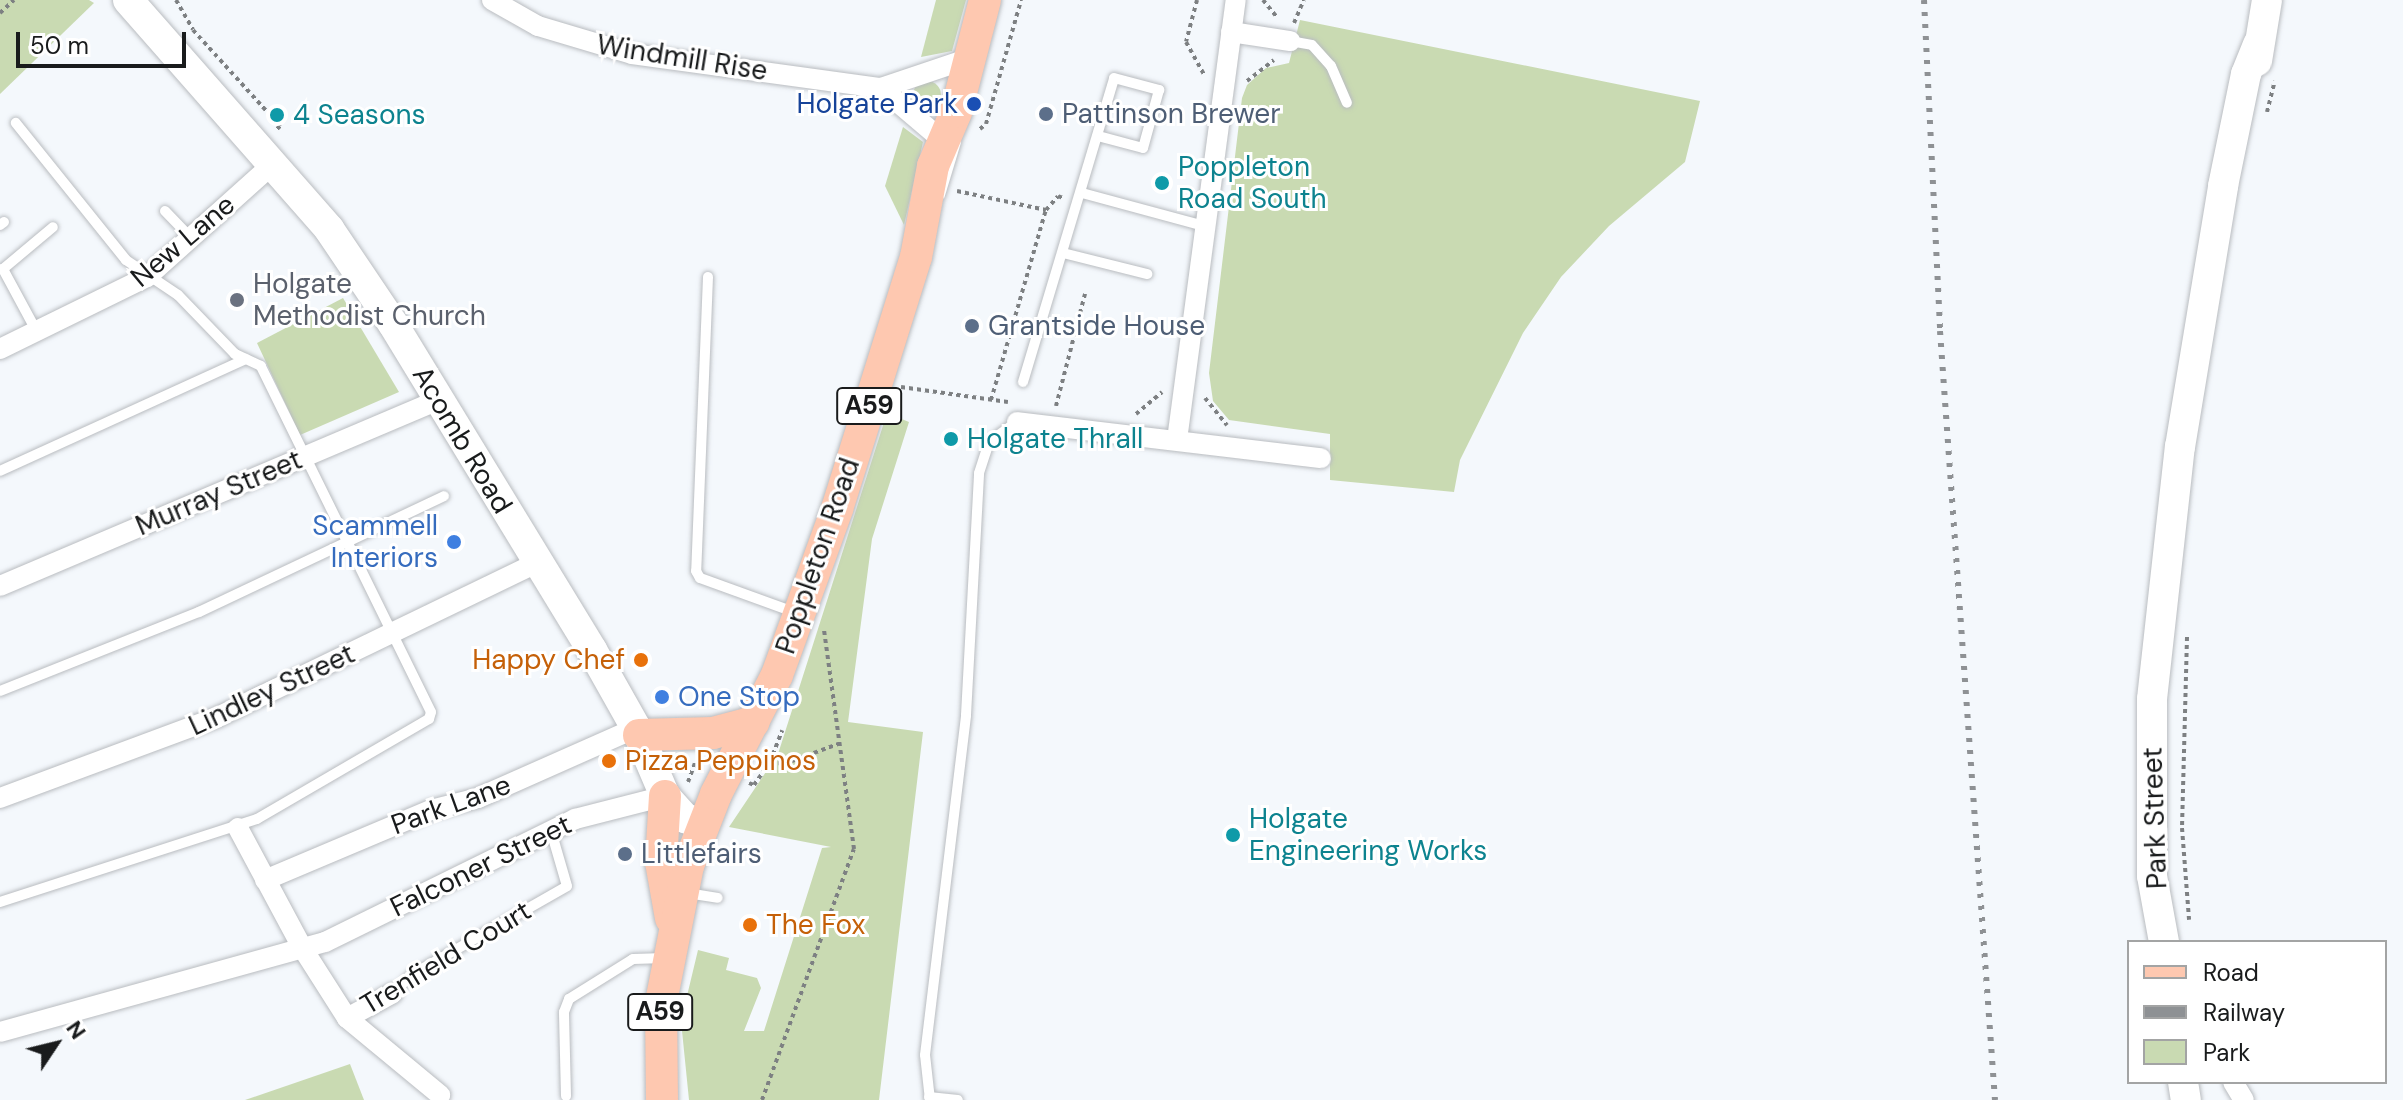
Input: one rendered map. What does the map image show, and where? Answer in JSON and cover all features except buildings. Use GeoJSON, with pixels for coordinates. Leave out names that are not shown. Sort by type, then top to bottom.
{"type":"FeatureCollection","features":[{"type":"Feature","properties":{"kind":"main road","name":"Acomb Road"},"geometry":{"type":"LineString","coordinates":[[128,0],[329,229],[439,400],[537,563],[637,732],[665,796],[685,818],[703,825]]}},
{"type":"Feature","properties":{"kind":"main road","name":"Poppleton Road"},"geometry":{"type":"LineString","coordinates":[[703,825],[754,722],[800,614],[927,219],[949,126],[985,0]]}},
{"type":"Feature","properties":{"kind":"main road","name":"Park Street"},"geometry":{"type":"LineString","coordinates":[[2174,930],[2152,876],[2152,699],[2171,639],[2180,447],[2224,206],[2256,80],[2258,44],[2267,0]]}},
{"type":"Feature","properties":{"kind":"main road"},"geometry":{"type":"LineString","coordinates":[[637,732],[713,733],[754,722]]}},
{"type":"Feature","properties":{"kind":"main road"},"geometry":{"type":"LineString","coordinates":[[665,796],[661,862],[673,925]]}},
{"type":"Feature","properties":{"kind":"main road","name":"A59"},"geometry":{"type":"LineString","coordinates":[[662,1100],[659,1026],[666,958],[681,892],[703,825]]}},
{"type":"Feature","properties":{"kind":"street","name":"Windmill Rise"},"geometry":{"type":"LineString","coordinates":[[492,0],[538,26],[632,54],[881,88],[970,58]]}},
{"type":"Feature","properties":{"kind":"street"},"geometry":{"type":"LineString","coordinates":[[1177,440],[1236,0]]}},
{"type":"Feature","properties":{"kind":"street"},"geometry":{"type":"LineString","coordinates":[[1231,32],[1292,33]]}},
{"type":"Feature","properties":{"kind":"street"},"geometry":{"type":"LineString","coordinates":[[881,88],[949,126]]}},
{"type":"Feature","properties":{"kind":"street","name":"New Lane"},"geometry":{"type":"LineString","coordinates":[[0,349],[147,277],[272,165]]}},
{"type":"Feature","properties":{"kind":"street","name":"Murray Street"},"geometry":{"type":"LineString","coordinates":[[0,586],[439,400]]}},
{"type":"Feature","properties":{"kind":"street"},"geometry":{"type":"LineString","coordinates":[[1017,422],[1321,458]]}},
{"type":"Feature","properties":{"kind":"street","name":"Lindley Street"},"geometry":{"type":"LineString","coordinates":[[0,798],[218,717],[537,563]]}},
{"type":"Feature","properties":{"kind":"street","name":"Park Lane"},"geometry":{"type":"LineString","coordinates":[[265,880],[431,810],[478,798],[637,732]]}},
{"type":"Feature","properties":{"kind":"street","name":"Falconer Street"},"geometry":{"type":"LineString","coordinates":[[0,1032],[303,949],[575,819],[665,796]]}},
{"type":"Feature","properties":{"kind":"street","name":"Trenfield Court"},"geometry":{"type":"LineString","coordinates":[[238,828],[303,949],[347,1018],[393,993]]}},
{"type":"Feature","properties":{"kind":"street"},"geometry":{"type":"LineString","coordinates":[[347,1018],[440,1095]]}},
{"type":"Feature","properties":{"kind":"lane"},"geometry":{"type":"LineString","coordinates":[[1292,33],[1312,45],[1331,66],[1347,103]]}},
{"type":"Feature","properties":{"kind":"lane"},"geometry":{"type":"LineString","coordinates":[[1023,382],[1114,78],[1159,90],[1143,148],[1098,136]]}},
{"type":"Feature","properties":{"kind":"lane"},"geometry":{"type":"LineString","coordinates":[[0,902],[238,828],[429,719],[431,712],[261,366],[246,359],[178,295],[126,260],[16,123]]}},
{"type":"Feature","properties":{"kind":"lane"},"geometry":{"type":"LineString","coordinates":[[1080,197],[1204,226]]}},
{"type":"Feature","properties":{"kind":"lane"},"geometry":{"type":"LineString","coordinates":[[165,211],[191,238]]}},
{"type":"Feature","properties":{"kind":"lane"},"geometry":{"type":"LineString","coordinates":[[37,332],[1,268],[53,227]]}},
{"type":"Feature","properties":{"kind":"lane"},"geometry":{"type":"LineString","coordinates":[[1063,253],[1147,274]]}},
{"type":"Feature","properties":{"kind":"lane"},"geometry":{"type":"LineString","coordinates":[[708,277],[696,571],[700,578],[800,614]]}},
{"type":"Feature","properties":{"kind":"lane"},"geometry":{"type":"LineString","coordinates":[[0,471],[246,359]]}},
{"type":"Feature","properties":{"kind":"lane"},"geometry":{"type":"LineString","coordinates":[[958,1100],[929,1098],[925,1055],[966,715],[979,473],[989,442],[1017,422]]}},
{"type":"Feature","properties":{"kind":"lane"},"geometry":{"type":"LineString","coordinates":[[0,691],[199,612],[444,496]]}},
{"type":"Feature","properties":{"kind":"lane","name":"Trenfield Court"},"geometry":{"type":"LineString","coordinates":[[393,993],[413,974],[567,886],[551,831]]}},
{"type":"Feature","properties":{"kind":"lane"},"geometry":{"type":"LineString","coordinates":[[681,892],[718,898]]}},
{"type":"Feature","properties":{"kind":"lane"},"geometry":{"type":"LineString","coordinates":[[566,1096],[564,1012],[569,999],[633,959],[666,958]]}},
{"type":"Feature","properties":{"kind":"path"},"geometry":{"type":"LineString","coordinates":[[0,13],[14,0]]}},
{"type":"Feature","properties":{"kind":"path"},"geometry":{"type":"LineString","coordinates":[[986,124],[1021,0]]}},
{"type":"Feature","properties":{"kind":"path"},"geometry":{"type":"LineString","coordinates":[[1263,0],[1292,33]]}},
{"type":"Feature","properties":{"kind":"path"},"geometry":{"type":"LineString","coordinates":[[1242,90],[1258,69],[1285,58],[1304,0]]}},
{"type":"Feature","properties":{"kind":"path"},"geometry":{"type":"LineString","coordinates":[[2264,125],[2277,73]]}},
{"type":"Feature","properties":{"kind":"path"},"geometry":{"type":"LineString","coordinates":[[2261,115],[2270,77]]}},
{"type":"Feature","properties":{"kind":"path"},"geometry":{"type":"LineString","coordinates":[[950,190],[1046,210]]}},
{"type":"Feature","properties":{"kind":"path"},"geometry":{"type":"LineString","coordinates":[[991,400],[1046,210],[1058,196],[1080,197]]}},
{"type":"Feature","properties":{"kind":"path"},"geometry":{"type":"LineString","coordinates":[[1056,408],[1085,294]]}},
{"type":"Feature","properties":{"kind":"path"},"geometry":{"type":"LineString","coordinates":[[1203,393],[1222,423],[1238,429]]}},
{"type":"Feature","properties":{"kind":"path"},"geometry":{"type":"LineString","coordinates":[[2174,930],[2182,828],[2188,622]]}},
{"type":"Feature","properties":{"kind":"path"},"geometry":{"type":"LineString","coordinates":[[2171,639],[2176,821],[2174,930]]}},
{"type":"Feature","properties":{"kind":"path"},"geometry":{"type":"LineString","coordinates":[[762,1100],[854,849],[827,646]]}},
{"type":"Feature","properties":{"kind":"path"},"geometry":{"type":"LineString","coordinates":[[754,785],[770,762],[784,764],[838,744]]}},
{"type":"Feature","properties":{"kind":"green space"},"geometry":{"type":"Polygon","coordinates":[[[0,0],[89,0],[94,3],[0,94],[0,0]]]}},
{"type":"Feature","properties":{"kind":"green space"},"geometry":{"type":"Polygon","coordinates":[[[936,0],[966,0],[952,51],[921,57],[936,0]]]}},
{"type":"Feature","properties":{"kind":"green space"},"geometry":{"type":"Polygon","coordinates":[[[1300,20],[1700,101],[1685,162],[1609,226],[1561,277],[1523,333],[1460,460],[1454,492],[1330,480],[1330,434],[1229,420],[1213,401],[1209,373],[1242,98],[1247,85],[1266,68],[1289,63],[1300,20]]]}},
{"type":"Feature","properties":{"kind":"green space"},"geometry":{"type":"Polygon","coordinates":[[[927,81],[937,85],[941,95],[937,105],[927,109],[917,105],[913,95],[917,85],[927,81]]]}},
{"type":"Feature","properties":{"kind":"green space"},"geometry":{"type":"Polygon","coordinates":[[[903,127],[923,142],[904,225],[885,186],[903,127]]]}},
{"type":"Feature","properties":{"kind":"green space"},"geometry":{"type":"Polygon","coordinates":[[[343,298],[399,392],[300,435],[257,343],[343,298]]]}},
{"type":"Feature","properties":{"kind":"green space"},"geometry":{"type":"Polygon","coordinates":[[[887,413],[909,422],[872,539],[848,722],[923,732],[879,1100],[689,1100],[681,1021],[698,950],[729,958],[726,970],[757,978],[761,988],[744,1031],[764,1031],[822,848],[831,847],[729,827],[778,754],[887,413]]]}},
{"type":"Feature","properties":{"kind":"green space"},"geometry":{"type":"Polygon","coordinates":[[[350,1064],[364,1100],[245,1100],[350,1064]]]}},
{"type":"Feature","properties":{"kind":"railway"},"geometry":{"type":"LineString","coordinates":[[1924,0],[1940,331],[1995,1100]]}},
{"type":"Feature","properties":{"kind":"place","name":"Holgate Park"},"geometry":{"type":"Point","coordinates":[974,104]}},
{"type":"Feature","properties":{"kind":"place","name":"Pattinson Brewer"},"geometry":{"type":"Point","coordinates":[1046,114]}},
{"type":"Feature","properties":{"kind":"place","name":"4 Seasons"},"geometry":{"type":"Point","coordinates":[277,115]}},
{"type":"Feature","properties":{"kind":"place","name":"Poppleton Road South"},"geometry":{"type":"Point","coordinates":[1162,183]}},
{"type":"Feature","properties":{"kind":"place","name":"Holgate Methodist Church"},"geometry":{"type":"Point","coordinates":[237,300]}},
{"type":"Feature","properties":{"kind":"place","name":"Grantside House"},"geometry":{"type":"Point","coordinates":[972,326]}},
{"type":"Feature","properties":{"kind":"place","name":"Holgate Thrall"},"geometry":{"type":"Point","coordinates":[951,439]}},
{"type":"Feature","properties":{"kind":"place","name":"Scammell Interiors"},"geometry":{"type":"Point","coordinates":[454,542]}},
{"type":"Feature","properties":{"kind":"place","name":"Happy Chef"},"geometry":{"type":"Point","coordinates":[641,660]}},
{"type":"Feature","properties":{"kind":"place","name":"One Stop"},"geometry":{"type":"Point","coordinates":[662,697]}},
{"type":"Feature","properties":{"kind":"place","name":"Pizza Peppinos"},"geometry":{"type":"Point","coordinates":[609,761]}},
{"type":"Feature","properties":{"kind":"place","name":"Holgate Engineering Works"},"geometry":{"type":"Point","coordinates":[1233,835]}},
{"type":"Feature","properties":{"kind":"place","name":"Littlefairs"},"geometry":{"type":"Point","coordinates":[625,854]}},
{"type":"Feature","properties":{"kind":"place","name":"The Fox"},"geometry":{"type":"Point","coordinates":[750,925]}}]}
